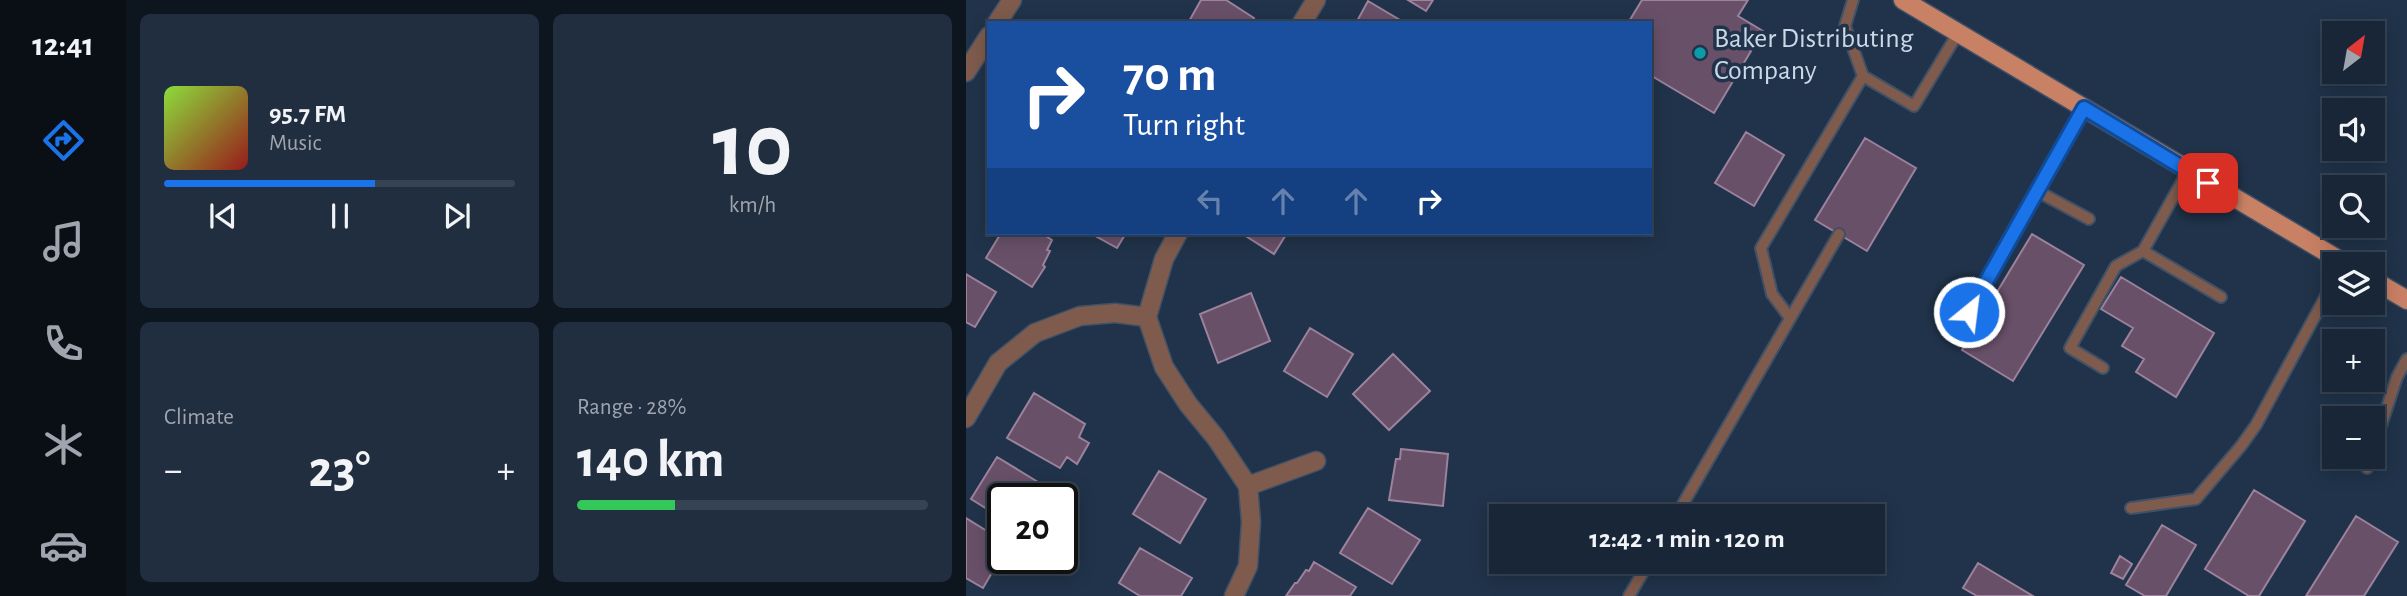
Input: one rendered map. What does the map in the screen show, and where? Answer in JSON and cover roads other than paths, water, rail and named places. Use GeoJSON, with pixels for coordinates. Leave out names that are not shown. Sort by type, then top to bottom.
{"type":"FeatureCollection","features":[{"type":"Feature","properties":{"kind":"main road"},"geometry":{"type":"LineString","coordinates":[[1903,0],[2325,252]]}},
{"type":"Feature","properties":{"kind":"main road"},"geometry":{"type":"LineString","coordinates":[[2385,287],[2407,300]]}},
{"type":"Feature","properties":{"kind":"street"},"geometry":{"type":"LineString","coordinates":[[998,21],[1012,0]]}},
{"type":"Feature","properties":{"kind":"street"},"geometry":{"type":"LineString","coordinates":[[1303,21],[1316,0]]}},
{"type":"Feature","properties":{"kind":"street"},"geometry":{"type":"LineString","coordinates":[[966,72],[987,39]]}},
{"type":"Feature","properties":{"kind":"street"},"geometry":{"type":"LineString","coordinates":[[1177,235],[1164,259],[1147,317],[1164,367],[1248,486],[1251,522],[1248,566],[1234,596]]}},
{"type":"Feature","properties":{"kind":"street"},"geometry":{"type":"LineString","coordinates":[[966,418],[998,363],[1035,333],[1080,316],[1115,313],[1147,317]]}},
{"type":"Feature","properties":{"kind":"street"},"geometry":{"type":"LineString","coordinates":[[1248,486],[1317,461]]}},
{"type":"Feature","properties":{"kind":"lane"},"geometry":{"type":"LineString","coordinates":[[1853,0],[1845,26],[1863,76],[1914,106],[1958,33]]}},
{"type":"Feature","properties":{"kind":"lane"},"geometry":{"type":"LineString","coordinates":[[1790,318],[1772,294],[1761,248],[1863,76]]}},
{"type":"Feature","properties":{"kind":"lane"},"geometry":{"type":"LineString","coordinates":[[1969,312],[2084,108]]}},
{"type":"Feature","properties":{"kind":"lane"},"geometry":{"type":"LineString","coordinates":[[2102,368],[2070,348],[2116,266],[2143,251],[2188,171]]}},
{"type":"Feature","properties":{"kind":"lane"},"geometry":{"type":"LineString","coordinates":[[2037,191],[2089,219]]}},
{"type":"Feature","properties":{"kind":"lane"},"geometry":{"type":"LineString","coordinates":[[1683,504],[1839,234]]}},
{"type":"Feature","properties":{"kind":"lane"},"geometry":{"type":"LineString","coordinates":[[2143,251],[2221,297]]}},
{"type":"Feature","properties":{"kind":"lane"},"geometry":{"type":"LineString","coordinates":[[2131,508],[2196,499],[2256,425],[2322,303]]}},
{"type":"Feature","properties":{"kind":"lane"},"geometry":{"type":"LineString","coordinates":[[2385,414],[2397,377],[2407,359]]}},
{"type":"Feature","properties":{"kind":"lane"},"geometry":{"type":"LineString","coordinates":[[1629,596],[1642,574]]}},
{"type":"Feature","properties":{"kind":"place","name":"Baker Distributing Company"},"geometry":{"type":"Point","coordinates":[1700,53]}}]}
